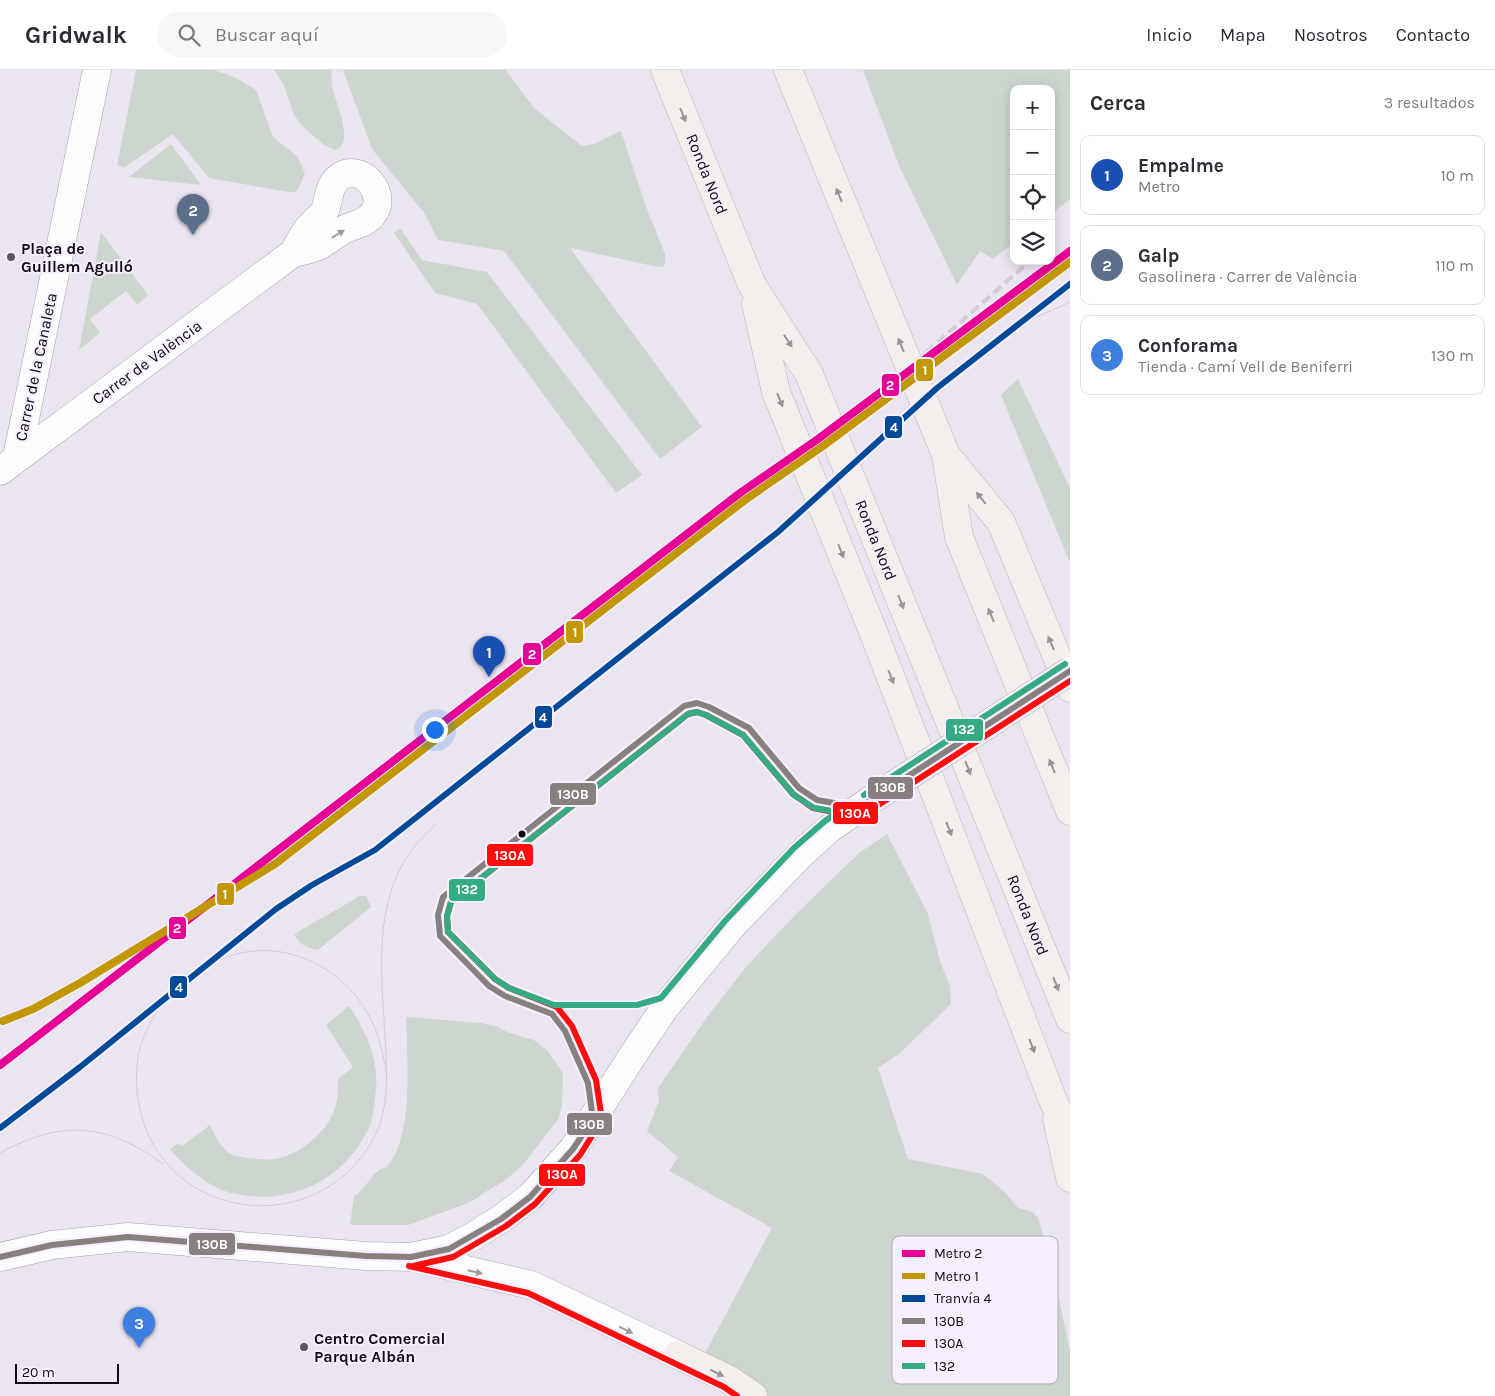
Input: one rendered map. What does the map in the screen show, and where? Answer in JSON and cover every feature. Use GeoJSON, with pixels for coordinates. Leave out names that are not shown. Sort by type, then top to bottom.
{"type":"FeatureCollection","features":[{"type":"Feature","properties":{"kind":"highway","name":"Ronda Nord"},"geometry":{"type":"LineString","coordinates":[[665,70],[752,285],[809,374],[1070,1019]]}},
{"type":"Feature","properties":{"kind":"highway"},"geometry":{"type":"LineString","coordinates":[[788,70],[946,455],[959,537],[1070,811]]}},
{"type":"Feature","properties":{"kind":"highway"},"geometry":{"type":"LineString","coordinates":[[752,285],[776,392],[874,631],[1054,1103],[1070,1136]]}},
{"type":"Feature","properties":{"kind":"highway"},"geometry":{"type":"LineString","coordinates":[[946,455],[1001,522],[1070,688]]}},
{"type":"Feature","properties":{"kind":"highway"},"geometry":{"type":"LineString","coordinates":[[1054,1103],[1070,1178]]}},
{"type":"Feature","properties":{"kind":"highway"},"geometry":{"type":"LineString","coordinates":[[678,1355],[728,1379],[753,1396]]}},
{"type":"Feature","properties":{"kind":"street","name":"Carrer de la Canaleta"},"geometry":{"type":"LineString","coordinates":[[9,464],[96,70]]}},
{"type":"Feature","properties":{"kind":"street","name":"Carrer de València"},"geometry":{"type":"LineString","coordinates":[[9,464],[293,253]]}},
{"type":"Feature","properties":{"kind":"street"},"geometry":{"type":"LineString","coordinates":[[411,1257],[449,1249],[472,1237],[530,1197],[573,1149],[666,1006],[731,927],[800,855],[830,828],[1070,671]]}},
{"type":"Feature","properties":{"kind":"street"},"geometry":{"type":"LineString","coordinates":[[0,1257],[52,1245],[128,1237],[366,1256],[411,1257],[531,1285],[678,1355]]}},
{"type":"Feature","properties":{"kind":"shaded area"},"geometry":{"type":"Polygon","coordinates":[[[136,70],[214,70],[236,78],[256,90],[273,137],[297,156],[305,173],[298,190],[289,192],[209,178],[173,134],[125,167],[117,166],[136,70]]]}},
{"type":"Feature","properties":{"kind":"shaded area"},"geometry":{"type":"Polygon","coordinates":[[[274,70],[332,70],[332,86],[343,124],[344,139],[342,146],[335,150],[324,145],[302,126],[294,115],[283,83],[274,70]]]}},
{"type":"Feature","properties":{"kind":"shaded area"},"geometry":{"type":"Polygon","coordinates":[[[343,70],[506,70],[534,108],[582,146],[594,144],[621,131],[646,207],[665,254],[665,263],[663,267],[658,267],[570,248],[702,427],[660,459],[504,251],[438,240],[425,214],[372,149],[343,70]]]}},
{"type":"Feature","properties":{"kind":"shaded area"},"geometry":{"type":"Polygon","coordinates":[[[863,70],[1070,70],[1070,199],[1055,211],[1055,85],[1010,85],[1010,246],[993,259],[980,251],[957,285],[900,168],[863,70]]]}},
{"type":"Feature","properties":{"kind":"shaded area"},"geometry":{"type":"Polygon","coordinates":[[[171,144],[201,185],[129,177],[171,144]]]}},
{"type":"Feature","properties":{"kind":"shaded area"},"geometry":{"type":"Polygon","coordinates":[[[400,228],[422,260],[487,272],[642,475],[616,493],[477,304],[435,293],[394,233],[400,228]]]}},
{"type":"Feature","properties":{"kind":"shaded area"},"geometry":{"type":"Polygon","coordinates":[[[101,232],[148,295],[137,305],[126,291],[90,319],[100,333],[79,350],[101,232]]]}},
{"type":"Feature","properties":{"kind":"shaded area"},"geometry":{"type":"Polygon","coordinates":[[[1018,379],[1070,488],[1070,563],[1001,395],[1018,379]]]}},
{"type":"Feature","properties":{"kind":"shaded area"},"geometry":{"type":"Polygon","coordinates":[[[887,834],[928,914],[940,961],[950,986],[951,1004],[899,1054],[878,1068],[908,1159],[983,1174],[1005,1192],[1018,1208],[1033,1212],[1038,1218],[1044,1236],[892,1236],[892,1384],[1058,1384],[1058,1294],[1070,1351],[1070,1396],[769,1396],[704,1355],[772,1228],[669,1171],[678,1157],[647,1131],[659,1101],[658,1088],[707,1017],[745,968],[795,915],[859,853],[887,834]]]}},
{"type":"Feature","properties":{"kind":"shaded area"},"geometry":{"type":"Polygon","coordinates":[[[359,896],[366,896],[371,907],[318,950],[304,946],[294,935],[343,906],[359,896]]]}},
{"type":"Feature","properties":{"kind":"shaded area"},"geometry":{"type":"Polygon","coordinates":[[[349,1006],[370,1045],[376,1077],[375,1097],[370,1126],[365,1136],[354,1152],[329,1176],[299,1191],[266,1197],[248,1196],[231,1193],[213,1186],[190,1169],[170,1149],[178,1143],[182,1146],[210,1125],[223,1148],[231,1154],[241,1157],[275,1159],[284,1157],[309,1143],[323,1129],[335,1109],[338,1079],[353,1067],[326,1025],[349,1006]]]}},
{"type":"Feature","properties":{"kind":"shaded area"},"geometry":{"type":"Polygon","coordinates":[[[406,1017],[481,1023],[534,1040],[548,1051],[563,1073],[562,1105],[559,1118],[522,1166],[503,1182],[471,1202],[408,1225],[350,1224],[354,1196],[362,1190],[379,1170],[388,1165],[396,1152],[402,1135],[408,1073],[406,1017]]]}},
{"type":"Feature","properties":{"kind":"tram line","name":"4"},"geometry":{"type":"LineString","coordinates":[[0,1128],[80,1067],[276,909],[312,885],[375,850],[778,532],[937,388],[1070,284]]}},
{"type":"Feature","properties":{"kind":"tram line"},"geometry":{"type":"LineString","coordinates":[[1014,327],[1070,302]]}},
{"type":"Feature","properties":{"kind":"tram line"},"geometry":{"type":"LineString","coordinates":[[386,1072],[383,1056],[379,1041],[371,1019],[344,983],[313,962],[296,955],[260,951],[241,953],[220,960],[180,986],[164,1002],[142,1041],[136,1081],[140,1110],[155,1148],[179,1176],[210,1195],[245,1205],[281,1204],[316,1194],[347,1173],[372,1141],[384,1109],[386,1076],[386,1053],[382,946],[390,894],[400,870],[414,847],[436,824]]}},
{"type":"Feature","properties":{"kind":"tram line"},"geometry":{"type":"LineString","coordinates":[[0,1153],[22,1142],[43,1135],[83,1130],[122,1140],[163,1164]]}},
{"type":"Feature","properties":{"kind":"railway"},"geometry":{"type":"LineString","coordinates":[[881,392],[1025,265]]}},
{"type":"Feature","properties":{"kind":"metro line","name":"2"},"geometry":{"type":"LineString","coordinates":[[0,1065],[740,493],[818,439],[1070,251]]}},
{"type":"Feature","properties":{"kind":"metro line","name":"1"},"geometry":{"type":"LineString","coordinates":[[3,1021],[33,1009],[80,983],[275,864],[745,500],[823,446],[1070,262]]}},
{"type":"Feature","properties":{"kind":"transit line","name":"132"},"geometry":{"type":"LineString","coordinates":[[864,795],[1065,664]]}},
{"type":"Feature","properties":{"kind":"transit line","name":"130B"},"geometry":{"type":"LineString","coordinates":[[0,1257],[52,1245],[128,1237],[366,1256],[411,1257],[449,1249],[501,1219],[530,1197],[573,1149],[593,1119],[588,1083],[565,1031],[552,1014],[505,996],[489,986],[440,936],[438,915],[443,897],[684,706],[697,703],[709,707],[749,728],[799,788],[817,800],[840,804],[865,804],[1070,671]]}},
{"type":"Feature","properties":{"kind":"transit line","name":"130A"},"geometry":{"type":"LineString","coordinates":[[413,1266],[453,1257],[506,1226],[535,1204],[580,1155],[602,1120],[596,1080],[572,1026],[557,1007],[509,988],[495,979],[448,932],[447,916],[451,902],[688,714],[697,712],[706,715],[743,735],[793,794],[813,808],[839,813],[866,813],[1070,681]]}},
{"type":"Feature","properties":{"kind":"transit line","name":"132"},"geometry":{"type":"LineString","coordinates":[[697,712],[743,735],[794,795],[814,808],[838,812],[794,848],[725,921],[661,998],[637,1005],[554,1005],[509,988],[495,979],[448,932],[447,916],[451,902],[688,714],[697,712]]}},
{"type":"Feature","properties":{"kind":"transit line","name":"130A"},"geometry":{"type":"LineString","coordinates":[[409,1266],[528,1293],[724,1387],[737,1396]]}},
{"type":"Feature","properties":{"kind":"place","name":"Galp"},"geometry":{"type":"Point","coordinates":[193,235]}},
{"type":"Feature","properties":{"kind":"place","name":"Plaça de Guillem Agulló"},"geometry":{"type":"Point","coordinates":[11,257]}},
{"type":"Feature","properties":{"kind":"place","name":"Empalme"},"geometry":{"type":"Point","coordinates":[489,677]}},
{"type":"Feature","properties":{"kind":"place","name":"Centro Comercial Parque Albán"},"geometry":{"type":"Point","coordinates":[304,1347]}},
{"type":"Feature","properties":{"kind":"place","name":"Conforama"},"geometry":{"type":"Point","coordinates":[139,1348]}}]}
